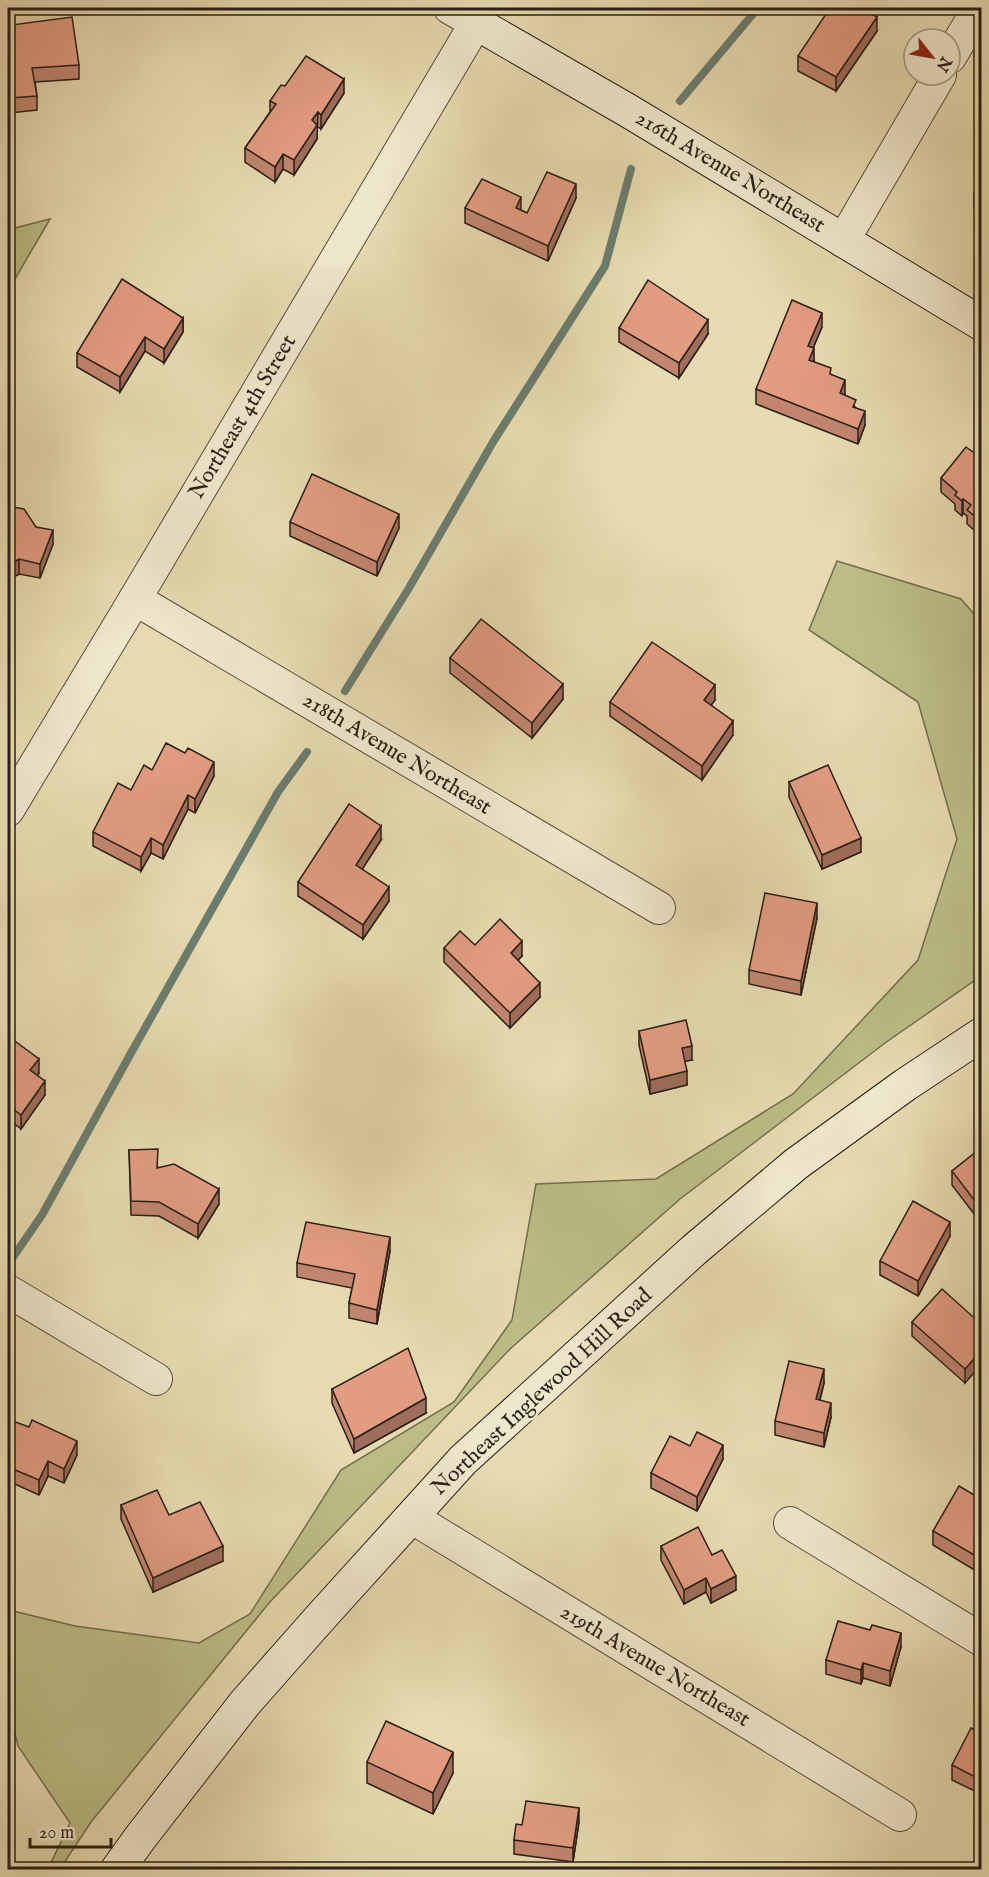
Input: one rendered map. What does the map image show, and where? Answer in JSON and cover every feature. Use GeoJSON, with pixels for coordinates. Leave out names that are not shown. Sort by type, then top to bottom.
{"type":"FeatureCollection","features":[{"type":"Feature","properties":{"kind":"street"},"geometry":{"type":"LineString","coordinates":[[962,37],[979,8]]}},
{"type":"Feature","properties":{"kind":"street","name":"216th Avenue Northeast"},"geometry":{"type":"LineString","coordinates":[[463,15],[627,110],[981,324]]}},
{"type":"Feature","properties":{"kind":"street","name":"Northeast 4th Street"},"geometry":{"type":"LineString","coordinates":[[8,810],[135,599],[463,15]]}},
{"type":"Feature","properties":{"kind":"street"},"geometry":{"type":"LineString","coordinates":[[843,241],[933,87]]}},
{"type":"Feature","properties":{"kind":"street","name":"218th Avenue Northeast"},"geometry":{"type":"LineString","coordinates":[[135,599],[659,908]]}},
{"type":"Feature","properties":{"kind":"street","name":"Northeast Inglewood Hill Road"},"geometry":{"type":"LineString","coordinates":[[117,1869],[245,1703],[472,1452],[694,1250],[787,1171],[905,1085],[981,1034]]}},
{"type":"Feature","properties":{"kind":"street"},"geometry":{"type":"LineString","coordinates":[[8,1292],[156,1379]]}},
{"type":"Feature","properties":{"kind":"street","name":"219th Avenue Northeast"},"geometry":{"type":"LineString","coordinates":[[411,1517],[900,1815]]}},
{"type":"Feature","properties":{"kind":"street"},"geometry":{"type":"LineString","coordinates":[[790,1523],[981,1640]]}},
{"type":"Feature","properties":{"kind":"green space"},"geometry":{"type":"Polygon","coordinates":[[[50,219],[8,291],[8,232],[11,229],[50,219]]]}},
{"type":"Feature","properties":{"kind":"green space"},"geometry":{"type":"Polygon","coordinates":[[[837,561],[961,599],[981,622],[981,976],[885,1043],[680,1199],[510,1349],[269,1603],[91,1822],[60,1869],[48,1869],[70,1823],[18,1746],[8,1704],[9,1610],[75,1626],[199,1643],[250,1614],[341,1470],[454,1402],[512,1320],[536,1184],[656,1179],[793,1094],[918,960],[957,839],[918,702],[809,630],[837,561]]]}},
{"type":"Feature","properties":{"kind":"building"},"geometry":{"type":"Polygon","coordinates":[[[830,8],[861,8],[877,17],[836,77],[798,56],[830,8]]]}},
{"type":"Feature","properties":{"kind":"building"},"geometry":{"type":"Polygon","coordinates":[[[11,13],[12,25],[72,17],[79,65],[32,68],[37,96],[10,98],[8,14],[11,13]]]}},
{"type":"Feature","properties":{"kind":"building"},"geometry":{"type":"Polygon","coordinates":[[[306,56],[344,79],[321,115],[318,112],[312,120],[317,125],[294,160],[283,154],[275,167],[245,148],[276,104],[270,101],[281,85],[285,86],[306,56]]]}},
{"type":"Feature","properties":{"kind":"building"},"geometry":{"type":"Polygon","coordinates":[[[547,172],[576,184],[548,246],[465,208],[482,179],[521,197],[516,208],[527,213],[547,172]]]}},
{"type":"Feature","properties":{"kind":"building"},"geometry":{"type":"Polygon","coordinates":[[[981,183],[981,198],[974,194],[981,183]]]}},
{"type":"Feature","properties":{"kind":"building"},"geometry":{"type":"Polygon","coordinates":[[[122,279],[183,318],[164,349],[145,337],[120,377],[77,353],[122,279]]]}},
{"type":"Feature","properties":{"kind":"building"},"geometry":{"type":"Polygon","coordinates":[[[648,280],[708,320],[679,363],[619,328],[648,280]]]}},
{"type":"Feature","properties":{"kind":"building"},"geometry":{"type":"Polygon","coordinates":[[[792,300],[822,313],[808,346],[814,348],[809,360],[831,368],[830,374],[845,380],[840,393],[856,400],[853,407],[865,411],[858,429],[756,389],[792,300]]]}},
{"type":"Feature","properties":{"kind":"building"},"geometry":{"type":"Polygon","coordinates":[[[966,447],[979,456],[981,453],[981,521],[967,510],[971,505],[955,495],[957,492],[941,478],[966,447]]]}},
{"type":"Feature","properties":{"kind":"building"},"geometry":{"type":"Polygon","coordinates":[[[312,474],[399,514],[377,562],[290,522],[312,474]]]}},
{"type":"Feature","properties":{"kind":"building"},"geometry":{"type":"Polygon","coordinates":[[[13,507],[24,509],[36,527],[53,530],[40,564],[19,559],[8,565],[8,510],[13,507]]]}},
{"type":"Feature","properties":{"kind":"building"},"geometry":{"type":"Polygon","coordinates":[[[481,619],[563,684],[532,723],[450,658],[481,619]]]}},
{"type":"Feature","properties":{"kind":"building"},"geometry":{"type":"Polygon","coordinates":[[[652,642],[715,685],[704,700],[733,721],[702,766],[610,702],[652,642]]]}},
{"type":"Feature","properties":{"kind":"building"},"geometry":{"type":"Polygon","coordinates":[[[166,743],[185,753],[188,748],[214,762],[195,799],[188,795],[163,845],[151,838],[141,857],[93,832],[118,783],[131,790],[144,765],[152,770],[166,743]]]}},
{"type":"Feature","properties":{"kind":"building"},"geometry":{"type":"Polygon","coordinates":[[[828,765],[861,838],[822,855],[789,782],[828,765]]]}},
{"type":"Feature","properties":{"kind":"building"},"geometry":{"type":"Polygon","coordinates":[[[349,804],[381,826],[356,865],[389,887],[363,925],[298,882],[349,804]]]}},
{"type":"Feature","properties":{"kind":"building"},"geometry":{"type":"Polygon","coordinates":[[[765,893],[817,903],[801,981],[749,970],[765,893]]]}},
{"type":"Feature","properties":{"kind":"building"},"geometry":{"type":"Polygon","coordinates":[[[500,919],[522,941],[511,953],[540,983],[510,1013],[444,948],[460,931],[475,945],[500,919]]]}},
{"type":"Feature","properties":{"kind":"building"},"geometry":{"type":"Polygon","coordinates":[[[686,1020],[692,1046],[682,1048],[687,1071],[650,1080],[639,1031],[686,1020]]]}},
{"type":"Feature","properties":{"kind":"building"},"geometry":{"type":"Polygon","coordinates":[[[8,1036],[39,1059],[30,1070],[45,1081],[21,1115],[8,1105],[8,1036]]]}},
{"type":"Feature","properties":{"kind":"building"},"geometry":{"type":"Polygon","coordinates":[[[981,1148],[981,1202],[978,1205],[952,1171],[981,1148]]]}},
{"type":"Feature","properties":{"kind":"building"},"geometry":{"type":"Polygon","coordinates":[[[158,1149],[157,1168],[174,1164],[219,1189],[198,1224],[159,1202],[131,1201],[129,1150],[158,1149]]]}},
{"type":"Feature","properties":{"kind":"building"},"geometry":{"type":"Polygon","coordinates":[[[913,1201],[950,1222],[918,1281],[880,1261],[913,1201]]]}},
{"type":"Feature","properties":{"kind":"building"},"geometry":{"type":"Polygon","coordinates":[[[306,1222],[390,1237],[377,1310],[349,1303],[355,1274],[297,1263],[306,1222]]]}},
{"type":"Feature","properties":{"kind":"building"},"geometry":{"type":"Polygon","coordinates":[[[942,1289],[981,1324],[981,1351],[965,1369],[912,1322],[942,1289]]]}},
{"type":"Feature","properties":{"kind":"building"},"geometry":{"type":"Polygon","coordinates":[[[408,1348],[426,1398],[354,1439],[332,1389],[408,1348]]]}},
{"type":"Feature","properties":{"kind":"building"},"geometry":{"type":"Polygon","coordinates":[[[789,1361],[824,1369],[816,1399],[831,1403],[824,1433],[775,1421],[789,1361]]]}},
{"type":"Feature","properties":{"kind":"building"},"geometry":{"type":"Polygon","coordinates":[[[10,1420],[29,1427],[32,1420],[77,1441],[64,1469],[48,1461],[39,1480],[8,1467],[10,1420]]]}},
{"type":"Feature","properties":{"kind":"building"},"geometry":{"type":"Polygon","coordinates":[[[697,1432],[723,1445],[697,1497],[651,1473],[670,1436],[690,1446],[697,1432]]]}},
{"type":"Feature","properties":{"kind":"building"},"geometry":{"type":"Polygon","coordinates":[[[959,1486],[981,1499],[981,1559],[933,1531],[959,1486]]]}},
{"type":"Feature","properties":{"kind":"building"},"geometry":{"type":"Polygon","coordinates":[[[157,1490],[169,1515],[200,1502],[223,1546],[153,1578],[121,1505],[157,1490]]]}},
{"type":"Feature","properties":{"kind":"building"},"geometry":{"type":"Polygon","coordinates":[[[698,1527],[712,1555],[722,1550],[736,1576],[711,1589],[706,1578],[684,1590],[661,1546],[698,1527]]]}},
{"type":"Feature","properties":{"kind":"building"},"geometry":{"type":"Polygon","coordinates":[[[838,1621],[870,1630],[872,1625],[901,1633],[890,1671],[863,1663],[861,1670],[826,1660],[838,1621]]]}},
{"type":"Feature","properties":{"kind":"building"},"geometry":{"type":"Polygon","coordinates":[[[386,1721],[453,1752],[433,1793],[367,1762],[386,1721]]]}},
{"type":"Feature","properties":{"kind":"building"},"geometry":{"type":"Polygon","coordinates":[[[971,1728],[981,1733],[981,1780],[952,1765],[971,1728]]]}},
{"type":"Feature","properties":{"kind":"building"},"geometry":{"type":"Polygon","coordinates":[[[981,1793],[981,1805],[977,1802],[981,1793]]]}},
{"type":"Feature","properties":{"kind":"building"},"geometry":{"type":"Polygon","coordinates":[[[526,1801],[579,1808],[573,1848],[514,1840],[516,1824],[522,1825],[526,1801]]]}},
{"type":"Feature","properties":{"kind":"waterway"},"geometry":{"type":"LineString","coordinates":[[680,101],[758,8]]}},
{"type":"Feature","properties":{"kind":"waterway"},"geometry":{"type":"LineString","coordinates":[[345,691],[409,588],[493,442],[605,266],[631,169]]}},
{"type":"Feature","properties":{"kind":"waterway"},"geometry":{"type":"LineString","coordinates":[[9,1263],[42,1215],[278,792],[307,752]]}}]}
